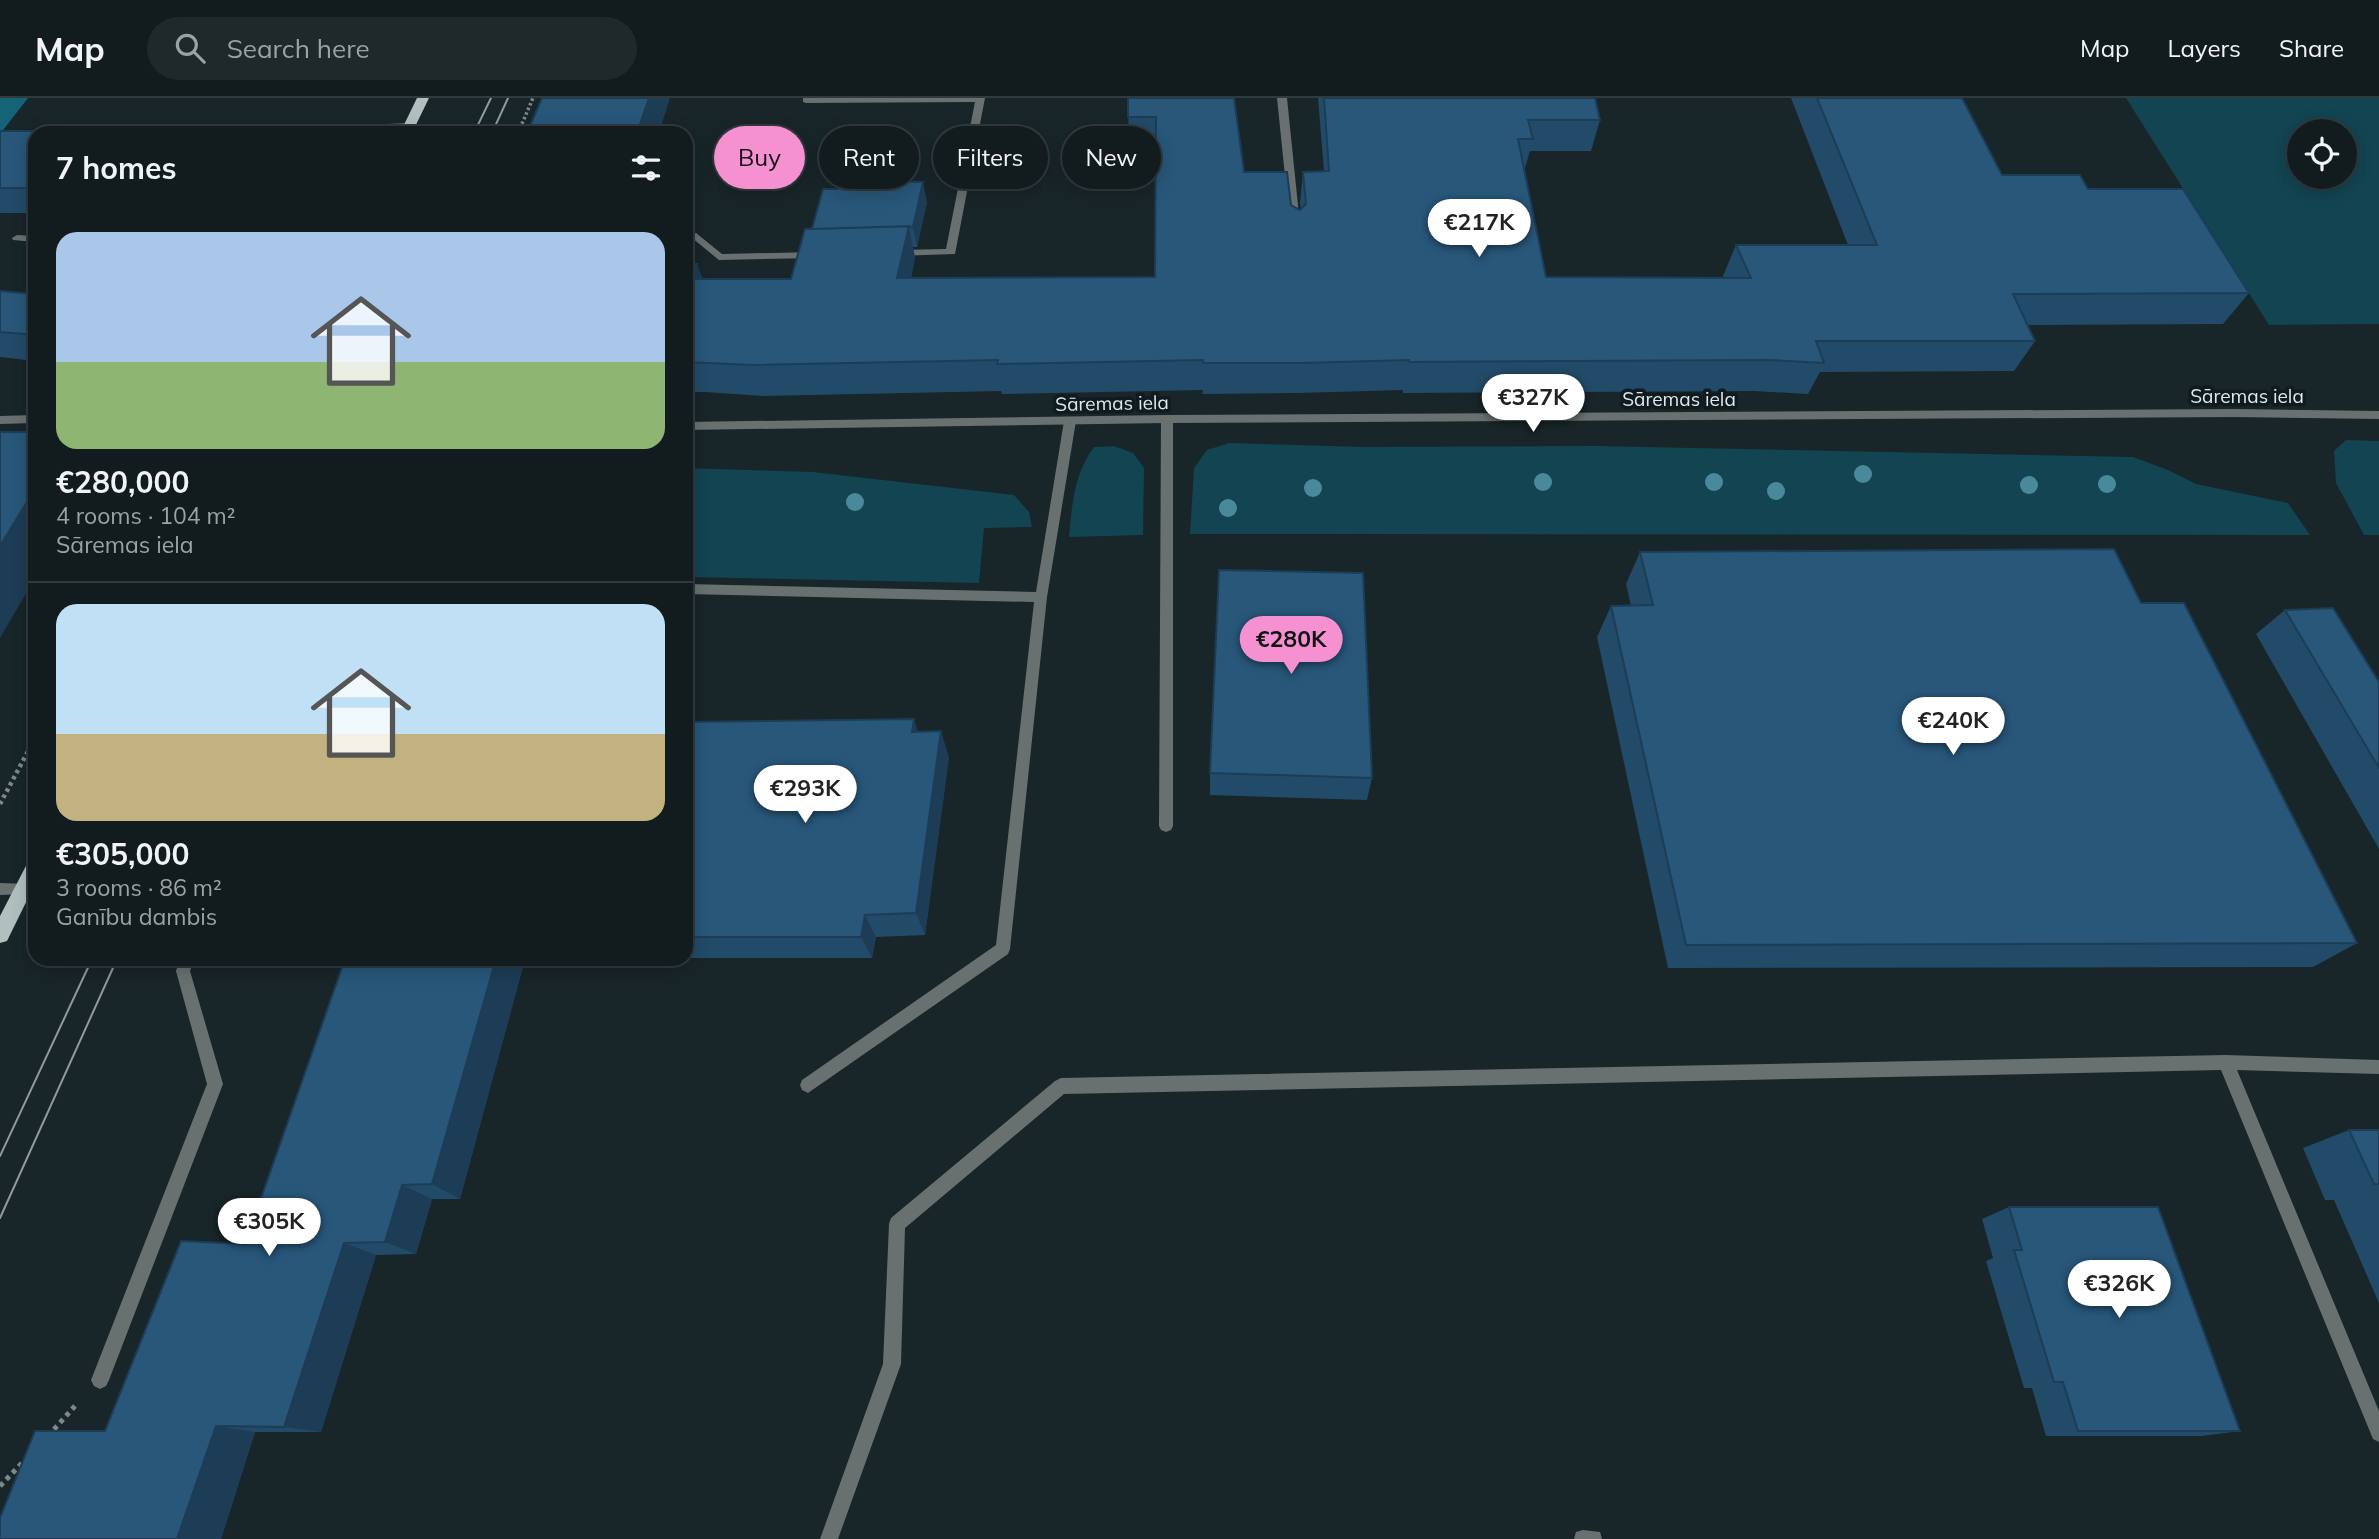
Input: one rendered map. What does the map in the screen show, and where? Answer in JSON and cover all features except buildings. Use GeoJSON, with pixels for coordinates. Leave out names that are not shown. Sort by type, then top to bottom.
{"type":"FeatureCollection","features":[{"type":"Feature","properties":{"kind":"main road"},"geometry":{"type":"LineString","coordinates":[[410,126],[424,98]]}},
{"type":"Feature","properties":{"kind":"main road"},"geometry":{"type":"LineString","coordinates":[[0,935],[28,879]]}},
{"type":"Feature","properties":{"kind":"street"},"geometry":{"type":"LineString","coordinates":[[1282,98],[1296,236]]}},
{"type":"Feature","properties":{"kind":"street"},"geometry":{"type":"LineString","coordinates":[[806,100],[980,99],[951,252],[883,253]]}},
{"type":"Feature","properties":{"kind":"street"},"geometry":{"type":"LineString","coordinates":[[696,236],[719,257],[829,255]]}},
{"type":"Feature","properties":{"kind":"street"},"geometry":{"type":"LineString","coordinates":[[17,238],[28,239]]}},
{"type":"Feature","properties":{"kind":"street","name":"Sāremas iela"},"geometry":{"type":"LineString","coordinates":[[693,426],[1167,419],[2234,413],[2379,415]]}},
{"type":"Feature","properties":{"kind":"street"},"geometry":{"type":"LineString","coordinates":[[0,420],[28,419]]}},
{"type":"Feature","properties":{"kind":"street"},"geometry":{"type":"LineString","coordinates":[[1166,826],[1167,419]]}},
{"type":"Feature","properties":{"kind":"street"},"geometry":{"type":"LineString","coordinates":[[808,1085],[1003,949],[1041,597],[1070,421]]}},
{"type":"Feature","properties":{"kind":"street"},"geometry":{"type":"LineString","coordinates":[[693,589],[1041,597]]}},
{"type":"Feature","properties":{"kind":"street"},"geometry":{"type":"LineString","coordinates":[[0,889],[23,889]]}},
{"type":"Feature","properties":{"kind":"street"},"geometry":{"type":"LineString","coordinates":[[100,1380],[215,1084],[183,971],[185,966]]}},
{"type":"Feature","properties":{"kind":"street"},"geometry":{"type":"LineString","coordinates":[[829,1539],[892,1364],[897,1224],[1060,1086],[2226,1062],[2379,1067]]}},
{"type":"Feature","properties":{"kind":"street"},"geometry":{"type":"LineString","coordinates":[[2226,1062],[2379,1433]]}},
{"type":"Feature","properties":{"kind":"street"},"geometry":{"type":"LineString","coordinates":[[1583,1539],[1593,1539]]}},
{"type":"Feature","properties":{"kind":"path"},"geometry":{"type":"LineString","coordinates":[[521,126],[533,98]]}},
{"type":"Feature","properties":{"kind":"path"},"geometry":{"type":"LineString","coordinates":[[0,804],[28,751]]}},
{"type":"Feature","properties":{"kind":"path"},"geometry":{"type":"LineString","coordinates":[[46,1438],[100,1380]]}},
{"type":"Feature","properties":{"kind":"path"},"geometry":{"type":"LineString","coordinates":[[0,1486],[27,1457]]}},
{"type":"Feature","properties":{"kind":"shaded area"},"geometry":{"type":"Polygon","coordinates":[[[0,98],[28,98],[0,134],[0,98]]]}},
{"type":"Feature","properties":{"kind":"shaded area"},"geometry":{"type":"Polygon","coordinates":[[[2126,98],[2379,98],[2379,324],[2269,325],[2126,98]]]}},
{"type":"Feature","properties":{"kind":"shaded area"},"geometry":{"type":"Polygon","coordinates":[[[2346,440],[2379,441],[2379,535],[2364,535],[2336,483],[2334,451],[2346,440]]]}},
{"type":"Feature","properties":{"kind":"shaded area"},"geometry":{"type":"Polygon","coordinates":[[[1229,443],[1364,447],[1596,446],[2133,457],[2196,484],[2288,503],[2310,535],[1190,534],[1194,468],[1207,450],[1229,443]]]}},
{"type":"Feature","properties":{"kind":"shaded area"},"geometry":{"type":"Polygon","coordinates":[[[1114,446],[1133,453],[1144,468],[1143,535],[1069,537],[1073,501],[1087,457],[1094,447],[1114,446]]]}},
{"type":"Feature","properties":{"kind":"shaded area"},"geometry":{"type":"Polygon","coordinates":[[[693,468],[813,472],[1014,495],[1029,512],[1032,527],[984,528],[979,583],[693,577],[693,468]]]}},
{"type":"Feature","properties":{"kind":"tram line"},"geometry":{"type":"LineString","coordinates":[[477,126],[491,98]]}},
{"type":"Feature","properties":{"kind":"tram line"},"geometry":{"type":"LineString","coordinates":[[495,126],[508,98]]}},
{"type":"Feature","properties":{"kind":"tram line"},"geometry":{"type":"LineString","coordinates":[[0,1156],[89,966]]}},
{"type":"Feature","properties":{"kind":"tram line"},"geometry":{"type":"LineString","coordinates":[[0,1218],[114,966]]}}]}
